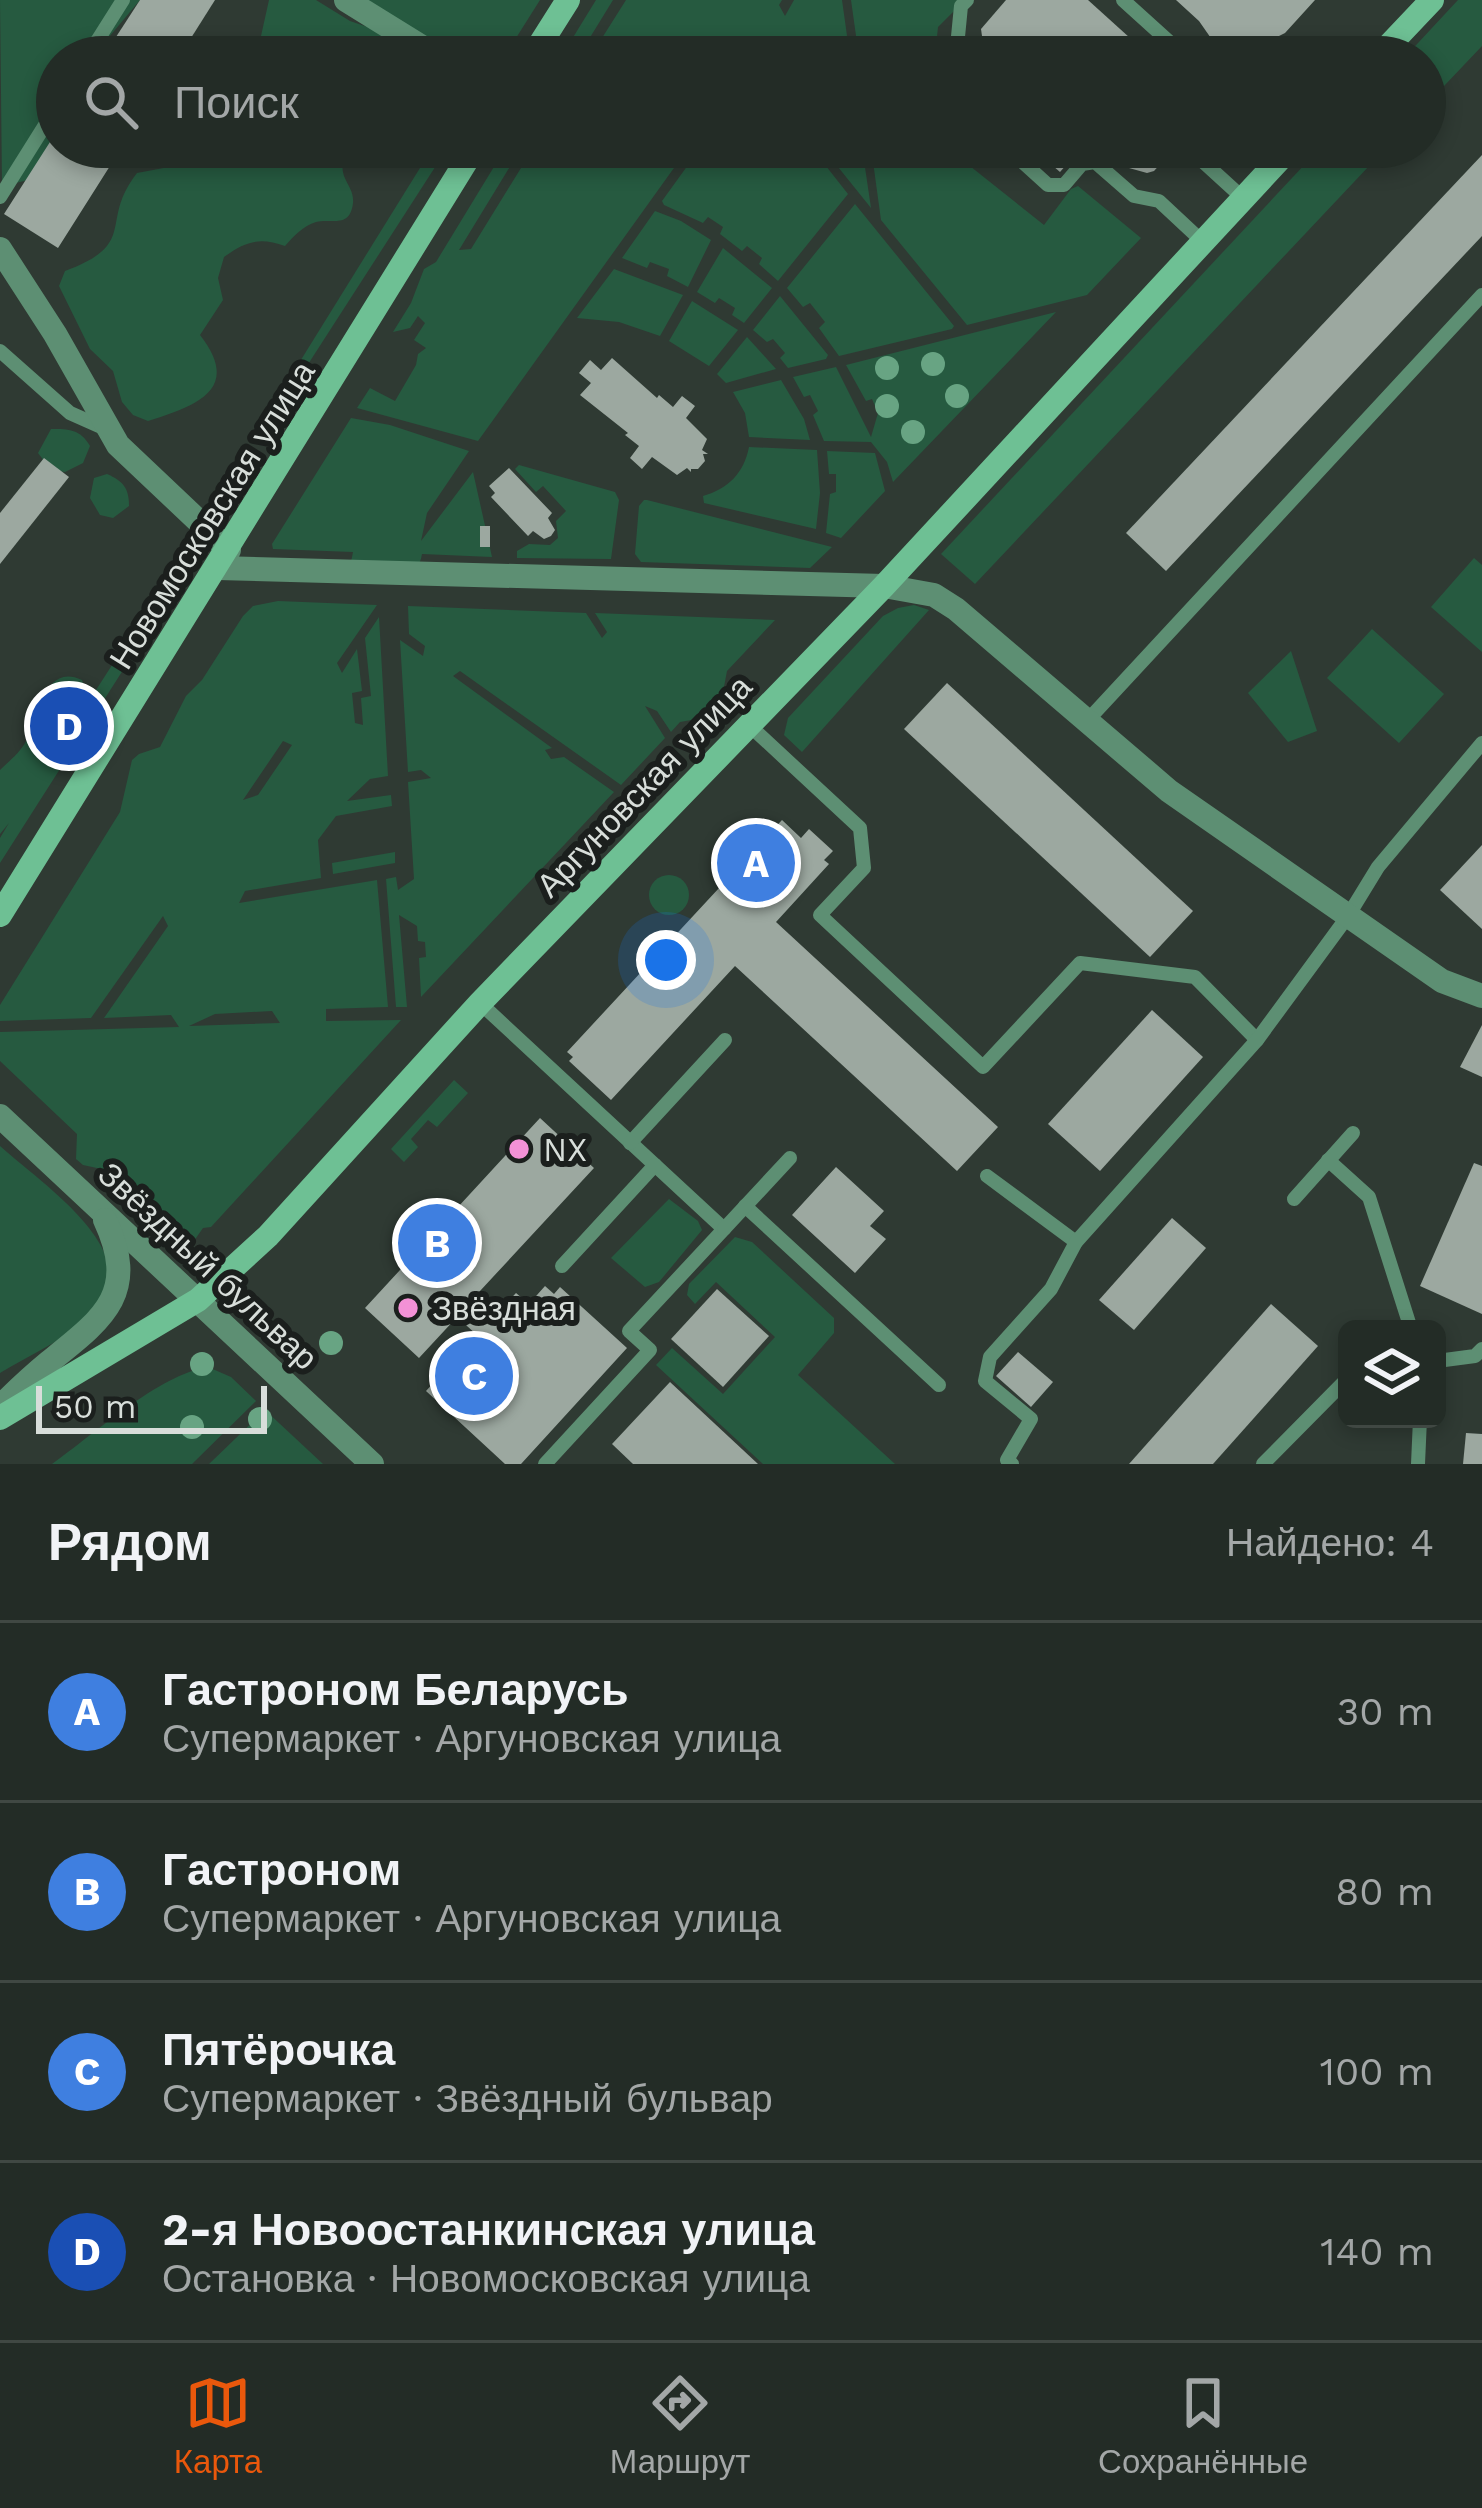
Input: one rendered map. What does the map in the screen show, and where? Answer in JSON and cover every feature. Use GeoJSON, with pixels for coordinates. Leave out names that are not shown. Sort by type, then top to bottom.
{"type":"FeatureCollection","features":[{"type":"Feature","properties":{"kind":"main road"},"geometry":{"type":"LineString","coordinates":[[545,36],[568,0]]}},
{"type":"Feature","properties":{"kind":"main road"},"geometry":{"type":"LineString","coordinates":[[1398,36],[1432,0]]}},
{"type":"Feature","properties":{"kind":"main road","name":"Новомосковская улица"},"geometry":{"type":"LineString","coordinates":[[0,915],[463,168]]}},
{"type":"Feature","properties":{"kind":"main road","name":"Аргуновская улица"},"geometry":{"type":"LineString","coordinates":[[0,1418],[198,1300],[268,1236],[480,1004],[884,586],[1271,168]]}},
{"type":"Feature","properties":{"kind":"street"},"geometry":{"type":"LineString","coordinates":[[346,0],[404,36]]}},
{"type":"Feature","properties":{"kind":"street"},"geometry":{"type":"LineString","coordinates":[[0,249],[55,334],[107,429],[223,559],[884,586],[934,595],[1169,791],[1442,982],[1482,996]]}},
{"type":"Feature","properties":{"kind":"street","name":"Звёздный бульвар"},"geometry":{"type":"LineString","coordinates":[[0,1116],[372,1464]]}},
{"type":"Feature","properties":{"kind":"street"},"geometry":{"type":"LineString","coordinates":[[0,1407],[90,1329],[115,1296],[118,1260],[101,1212]]}},
{"type":"Feature","properties":{"kind":"lane"},"geometry":{"type":"LineString","coordinates":[[100,36],[123,0]]}},
{"type":"Feature","properties":{"kind":"lane"},"geometry":{"type":"LineString","coordinates":[[958,36],[961,6],[967,0]]}},
{"type":"Feature","properties":{"kind":"lane"},"geometry":{"type":"LineString","coordinates":[[1123,0],[1163,36]]}},
{"type":"Feature","properties":{"kind":"lane"},"geometry":{"type":"LineString","coordinates":[[0,197],[36,140]]}},
{"type":"Feature","properties":{"kind":"lane"},"geometry":{"type":"LineString","coordinates":[[1029,168],[1048,185],[1064,184],[1078,168]]}},
{"type":"Feature","properties":{"kind":"lane"},"geometry":{"type":"LineString","coordinates":[[1101,168],[1134,196],[1160,201],[1204,243]]}},
{"type":"Feature","properties":{"kind":"lane"},"geometry":{"type":"LineString","coordinates":[[1210,168],[1244,199]]}},
{"type":"Feature","properties":{"kind":"lane"},"geometry":{"type":"LineString","coordinates":[[1087,721],[1482,295]]}},
{"type":"Feature","properties":{"kind":"lane"},"geometry":{"type":"LineString","coordinates":[[0,351],[70,413],[107,429]]}},
{"type":"Feature","properties":{"kind":"lane"},"geometry":{"type":"LineString","coordinates":[[749,725],[860,828],[864,868],[820,915],[983,1067],[1080,964],[1195,977],[1257,1040]]}},
{"type":"Feature","properties":{"kind":"lane"},"geometry":{"type":"LineString","coordinates":[[1008,1463],[1031,1419],[985,1381],[990,1357],[1051,1288],[1076,1242],[1257,1040],[1378,867],[1482,743]]}},
{"type":"Feature","properties":{"kind":"lane"},"geometry":{"type":"LineString","coordinates":[[480,1004],[724,1229]]}},
{"type":"Feature","properties":{"kind":"lane"},"geometry":{"type":"LineString","coordinates":[[630,1143],[725,1040]]}},
{"type":"Feature","properties":{"kind":"lane"},"geometry":{"type":"LineString","coordinates":[[1294,1199],[1353,1132]]}},
{"type":"Feature","properties":{"kind":"lane"},"geometry":{"type":"LineString","coordinates":[[545,1464],[650,1350],[629,1331],[790,1158]]}},
{"type":"Feature","properties":{"kind":"lane"},"geometry":{"type":"LineString","coordinates":[[1328,1160],[1369,1197],[1408,1320]]}},
{"type":"Feature","properties":{"kind":"lane"},"geometry":{"type":"LineString","coordinates":[[562,1266],[655,1166]]}},
{"type":"Feature","properties":{"kind":"lane"},"geometry":{"type":"LineString","coordinates":[[987,1176],[1076,1242]]}},
{"type":"Feature","properties":{"kind":"lane"},"geometry":{"type":"LineString","coordinates":[[745,1206],[939,1385]]}},
{"type":"Feature","properties":{"kind":"lane"},"geometry":{"type":"LineString","coordinates":[[1446,1360],[1475,1356],[1482,1349]]}},
{"type":"Feature","properties":{"kind":"lane"},"geometry":{"type":"LineString","coordinates":[[1264,1464],[1338,1388]]}},
{"type":"Feature","properties":{"kind":"lane"},"geometry":{"type":"LineString","coordinates":[[1418,1464],[1420,1428]]}},
{"type":"Feature","properties":{"kind":"green space"},"geometry":{"type":"Polygon","coordinates":[[[0,0],[140,0],[110,36],[36,36],[36,168],[41,168],[33,179],[2,186],[0,0]]]}},
{"type":"Feature","properties":{"kind":"green space"},"geometry":{"type":"Polygon","coordinates":[[[269,0],[316,0],[350,21],[389,36],[261,36],[269,0]]]}},
{"type":"Feature","properties":{"kind":"green space"},"geometry":{"type":"Polygon","coordinates":[[[353,0],[540,0],[517,36],[420,36],[353,0]]]}},
{"type":"Feature","properties":{"kind":"green space"},"geometry":{"type":"Polygon","coordinates":[[[596,0],[613,0],[591,36],[574,36],[596,0]]]}},
{"type":"Feature","properties":{"kind":"green space"},"geometry":{"type":"Polygon","coordinates":[[[626,0],[782,0],[779,5],[785,16],[794,0],[842,0],[847,36],[603,36],[626,0]]]}},
{"type":"Feature","properties":{"kind":"green space"},"geometry":{"type":"Polygon","coordinates":[[[851,0],[965,0],[938,27],[937,36],[856,36],[851,0]]]}},
{"type":"Feature","properties":{"kind":"green space"},"geometry":{"type":"Polygon","coordinates":[[[1458,0],[1482,0],[1482,46],[1446,84],[1446,36],[1425,36],[1458,0]]]}},
{"type":"Feature","properties":{"kind":"green space"},"geometry":{"type":"Polygon","coordinates":[[[164,168],[343,168],[353,199],[344,219],[307,226],[285,246],[253,242],[224,257],[218,278],[223,300],[200,335],[212,354],[215,382],[196,402],[148,421],[133,415],[122,402],[113,371],[90,349],[59,286],[65,271],[88,261],[110,241],[120,205],[137,173],[164,168]]]}},
{"type":"Feature","properties":{"kind":"green space"},"geometry":{"type":"Polygon","coordinates":[[[420,168],[434,168],[294,386],[286,384],[420,168]]]}},
{"type":"Feature","properties":{"kind":"green space"},"geometry":{"type":"Polygon","coordinates":[[[493,168],[509,168],[459,250],[471,249],[521,168],[674,168],[478,441],[357,408],[370,388],[395,401],[418,354],[426,348],[414,340],[425,323],[418,316],[410,328],[393,332],[424,269],[436,262],[493,168]]]}},
{"type":"Feature","properties":{"kind":"green space"},"geometry":{"type":"Polygon","coordinates":[[[686,168],[828,168],[848,194],[778,281],[759,264],[762,258],[747,246],[742,251],[720,234],[723,227],[708,217],[703,223],[662,201],[686,168]]]}},
{"type":"Feature","properties":{"kind":"green space"},"geometry":{"type":"Polygon","coordinates":[[[839,168],[865,168],[871,208],[839,168]]]}},
{"type":"Feature","properties":{"kind":"green space"},"geometry":{"type":"Polygon","coordinates":[[[874,168],[972,168],[1044,225],[1078,186],[1141,238],[1087,295],[967,325],[881,220],[874,168]]]}},
{"type":"Feature","properties":{"kind":"green space"},"geometry":{"type":"Polygon","coordinates":[[[1301,168],[1367,168],[975,584],[941,554],[1301,168]]]}},
{"type":"Feature","properties":{"kind":"green space"},"geometry":{"type":"Polygon","coordinates":[[[855,204],[952,329],[839,356],[819,328],[825,322],[810,303],[803,307],[787,288],[855,204]]]}},
{"type":"Feature","properties":{"kind":"green space"},"geometry":{"type":"Polygon","coordinates":[[[655,211],[711,240],[688,287],[667,276],[669,269],[650,262],[647,268],[622,258],[655,211]]]}},
{"type":"Feature","properties":{"kind":"green space"},"geometry":{"type":"Polygon","coordinates":[[[723,248],[772,288],[744,323],[732,315],[735,308],[697,292],[723,248]]]}},
{"type":"Feature","properties":{"kind":"green space"},"geometry":{"type":"Polygon","coordinates":[[[614,269],[683,295],[660,336],[619,322],[577,318],[614,269]]]}},
{"type":"Feature","properties":{"kind":"green space"},"geometry":{"type":"Polygon","coordinates":[[[780,296],[828,355],[826,359],[788,368],[780,358],[785,353],[773,339],[767,342],[753,330],[780,296]]]}},
{"type":"Feature","properties":{"kind":"green space"},"geometry":{"type":"Polygon","coordinates":[[[692,301],[738,330],[709,366],[669,341],[692,301]]]}},
{"type":"Feature","properties":{"kind":"green space"},"geometry":{"type":"Polygon","coordinates":[[[1056,312],[893,482],[887,462],[871,442],[824,441],[813,415],[818,411],[793,377],[836,367],[871,437],[878,413],[846,365],[1056,312]]]}},
{"type":"Feature","properties":{"kind":"green space"},"geometry":{"type":"Polygon","coordinates":[[[747,337],[776,369],[726,383],[717,374],[747,337]]]}},
{"type":"Feature","properties":{"kind":"green space"},"geometry":{"type":"Polygon","coordinates":[[[781,380],[804,419],[810,440],[749,437],[745,413],[733,392],[781,380]]]}},
{"type":"Feature","properties":{"kind":"green space"},"geometry":{"type":"Polygon","coordinates":[[[351,418],[390,425],[469,451],[427,513],[421,541],[473,472],[492,557],[422,554],[416,569],[404,579],[371,584],[351,562],[353,552],[273,549],[351,418]]]}},
{"type":"Feature","properties":{"kind":"green space"},"geometry":{"type":"Polygon","coordinates":[[[51,429],[74,431],[86,440],[90,446],[83,463],[65,472],[51,470],[38,453],[51,429]]]}},
{"type":"Feature","properties":{"kind":"green space"},"geometry":{"type":"Polygon","coordinates":[[[749,447],[817,450],[816,529],[704,503],[703,496],[720,489],[739,472],[749,447]]]}},
{"type":"Feature","properties":{"kind":"green space"},"geometry":{"type":"Polygon","coordinates":[[[827,451],[875,453],[885,491],[841,538],[826,533],[830,494],[836,492],[836,474],[829,474],[827,451]]]}},
{"type":"Feature","properties":{"kind":"green space"},"geometry":{"type":"Polygon","coordinates":[[[519,465],[615,492],[619,500],[611,559],[517,558],[517,551],[529,544],[550,545],[558,538],[556,521],[566,511],[543,486],[536,492],[515,469],[519,465]]]}},
{"type":"Feature","properties":{"kind":"green space"},"geometry":{"type":"Polygon","coordinates":[[[107,474],[124,486],[129,500],[129,506],[113,518],[100,515],[90,498],[94,478],[107,474]]]}},
{"type":"Feature","properties":{"kind":"green space"},"geometry":{"type":"Polygon","coordinates":[[[644,500],[832,547],[810,568],[641,562],[635,554],[639,506],[644,500]]]}},
{"type":"Feature","properties":{"kind":"green space"},"geometry":{"type":"Polygon","coordinates":[[[187,549],[183,576],[0,863],[0,838],[9,823],[0,834],[0,770],[24,745],[44,695],[51,685],[69,676],[82,680],[85,689],[63,720],[54,755],[187,549]]]}},
{"type":"Feature","properties":{"kind":"green space"},"geometry":{"type":"Polygon","coordinates":[[[1474,558],[1482,565],[1482,652],[1431,607],[1474,558]]]}},
{"type":"Feature","properties":{"kind":"green space"},"geometry":{"type":"Polygon","coordinates":[[[278,601],[377,605],[337,663],[342,673],[357,649],[362,691],[352,693],[355,723],[363,725],[361,698],[371,696],[365,638],[379,617],[388,776],[370,779],[347,801],[391,795],[392,806],[336,816],[318,840],[321,878],[245,891],[239,903],[377,880],[388,1007],[326,1009],[326,1021],[401,1020],[211,1227],[203,1228],[189,1248],[179,1248],[157,1236],[151,1221],[153,1203],[120,1173],[76,1159],[77,1134],[0,1061],[0,1032],[179,1027],[171,1015],[104,1018],[168,926],[163,916],[91,1018],[0,1021],[0,1005],[120,812],[132,760],[160,747],[186,696],[253,606],[278,601]],[[283,741],[243,800],[258,795],[292,745],[283,741]],[[272,1011],[215,1014],[189,1026],[280,1023],[272,1011]]]}},
{"type":"Feature","properties":{"kind":"green space"},"geometry":{"type":"Polygon","coordinates":[[[914,605],[929,610],[802,752],[784,735],[788,718],[883,616],[914,605]]]}},
{"type":"Feature","properties":{"kind":"green space"},"geometry":{"type":"Polygon","coordinates":[[[408,606],[586,613],[602,638],[607,632],[595,613],[775,620],[727,671],[723,692],[697,719],[680,722],[671,732],[657,711],[645,706],[665,738],[621,785],[460,671],[453,676],[552,748],[545,750],[551,759],[564,757],[614,792],[421,997],[419,958],[426,957],[425,942],[418,941],[417,926],[399,915],[407,1007],[396,1007],[386,879],[396,877],[398,890],[414,879],[408,782],[431,778],[421,770],[408,772],[400,640],[423,656],[425,646],[409,634],[408,606]]]}},
{"type":"Feature","properties":{"kind":"green space"},"geometry":{"type":"Polygon","coordinates":[[[1372,629],[1444,694],[1399,743],[1327,678],[1372,629]]]}},
{"type":"Feature","properties":{"kind":"green space"},"geometry":{"type":"Polygon","coordinates":[[[1291,651],[1317,731],[1288,742],[1248,693],[1291,651]]]}},
{"type":"Feature","properties":{"kind":"green space"},"geometry":{"type":"Polygon","coordinates":[[[395,852],[395,863],[333,874],[332,863],[395,852]]]}},
{"type":"Feature","properties":{"kind":"green space"},"geometry":{"type":"Polygon","coordinates":[[[669,875],[683,881],[689,895],[683,909],[669,915],[655,909],[649,895],[655,881],[669,875]]]}},
{"type":"Feature","properties":{"kind":"green space"},"geometry":{"type":"Polygon","coordinates":[[[454,1080],[468,1093],[437,1127],[428,1120],[411,1139],[418,1147],[404,1162],[391,1149],[454,1080]]]}},
{"type":"Feature","properties":{"kind":"green space"},"geometry":{"type":"Polygon","coordinates":[[[0,1146],[89,1228],[104,1252],[110,1277],[103,1301],[81,1325],[0,1373],[0,1146]]]}},
{"type":"Feature","properties":{"kind":"green space"},"geometry":{"type":"Polygon","coordinates":[[[669,1199],[698,1221],[702,1230],[659,1282],[645,1287],[611,1258],[669,1199]]]}},
{"type":"Feature","properties":{"kind":"green space"},"geometry":{"type":"Polygon","coordinates":[[[735,1237],[752,1242],[834,1318],[834,1333],[798,1375],[895,1464],[763,1464],[656,1365],[672,1348],[723,1394],[775,1337],[716,1282],[695,1304],[687,1295],[689,1284],[735,1237]]]}},
{"type":"Feature","properties":{"kind":"green space"},"geometry":{"type":"Polygon","coordinates":[[[208,1367],[231,1377],[256,1401],[192,1464],[52,1464],[148,1393],[208,1367]]]}},
{"type":"Feature","properties":{"kind":"green space"},"geometry":{"type":"Polygon","coordinates":[[[265,1410],[323,1464],[209,1464],[265,1410]]]}},
{"type":"Feature","properties":{"kind":"building"},"geometry":{"type":"Polygon","coordinates":[[[140,0],[215,0],[192,36],[117,36],[140,0]]]}},
{"type":"Feature","properties":{"kind":"building"},"geometry":{"type":"Polygon","coordinates":[[[1006,0],[1088,0],[1128,36],[982,36],[981,29],[1006,0]]]}},
{"type":"Feature","properties":{"kind":"building"},"geometry":{"type":"Polygon","coordinates":[[[1176,0],[1315,0],[1279,36],[1209,36],[1176,0]]]}},
{"type":"Feature","properties":{"kind":"building"},"geometry":{"type":"Polygon","coordinates":[[[1482,155],[1482,236],[1166,571],[1126,533],[1482,155]]]}},
{"type":"Feature","properties":{"kind":"building"},"geometry":{"type":"Polygon","coordinates":[[[36,164],[36,168],[109,168],[58,248],[4,214],[36,164]]]}},
{"type":"Feature","properties":{"kind":"building"},"geometry":{"type":"Polygon","coordinates":[[[612,358],[657,398],[673,407],[682,396],[695,406],[686,418],[707,439],[702,450],[708,454],[703,454],[705,461],[698,469],[691,472],[687,468],[677,475],[652,457],[642,469],[630,458],[639,446],[580,395],[591,383],[579,373],[590,360],[601,370],[612,358]]]}},
{"type":"Feature","properties":{"kind":"building"},"geometry":{"type":"Polygon","coordinates":[[[44,458],[69,477],[0,564],[0,513],[44,458]]]}},
{"type":"Feature","properties":{"kind":"building"},"geometry":{"type":"Polygon","coordinates":[[[509,468],[552,513],[548,518],[555,530],[551,536],[544,539],[533,531],[528,536],[491,497],[495,493],[489,486],[509,468]]]}},
{"type":"Feature","properties":{"kind":"building"},"geometry":{"type":"Polygon","coordinates":[[[480,526],[490,526],[490,547],[480,547],[480,526]]]}},
{"type":"Feature","properties":{"kind":"building"},"geometry":{"type":"Polygon","coordinates":[[[947,683],[1193,911],[1150,957],[904,729],[947,683]]]}},
{"type":"Feature","properties":{"kind":"building"},"geometry":{"type":"Polygon","coordinates":[[[782,820],[801,838],[809,829],[833,851],[824,860],[829,864],[776,922],[998,1127],[957,1171],[735,966],[611,1100],[569,1061],[573,1057],[567,1052],[782,820]]]}},
{"type":"Feature","properties":{"kind":"building"},"geometry":{"type":"Polygon","coordinates":[[[1482,845],[1482,929],[1440,890],[1482,845]]]}},
{"type":"Feature","properties":{"kind":"building"},"geometry":{"type":"Polygon","coordinates":[[[1152,1010],[1203,1057],[1100,1171],[1048,1124],[1152,1010]]]}},
{"type":"Feature","properties":{"kind":"building"},"geometry":{"type":"Polygon","coordinates":[[[1482,1025],[1482,1077],[1460,1067],[1482,1025]]]}},
{"type":"Feature","properties":{"kind":"building"},"geometry":{"type":"Polygon","coordinates":[[[540,1118],[594,1168],[480,1291],[500,1310],[516,1293],[529,1304],[545,1286],[554,1294],[560,1287],[627,1348],[521,1464],[505,1464],[426,1391],[477,1335],[457,1317],[419,1358],[365,1308],[540,1118]]]}},
{"type":"Feature","properties":{"kind":"building"},"geometry":{"type":"Polygon","coordinates":[[[1474,1163],[1482,1166],[1482,1314],[1420,1286],[1474,1163]]]}},
{"type":"Feature","properties":{"kind":"building"},"geometry":{"type":"Polygon","coordinates":[[[836,1167],[884,1211],[870,1226],[886,1239],[855,1273],[792,1215],[836,1167]]]}},
{"type":"Feature","properties":{"kind":"building"},"geometry":{"type":"Polygon","coordinates":[[[1172,1218],[1206,1248],[1134,1330],[1099,1300],[1172,1218]]]}},
{"type":"Feature","properties":{"kind":"building"},"geometry":{"type":"Polygon","coordinates":[[[717,1289],[769,1336],[723,1387],[671,1339],[717,1289]]]}},
{"type":"Feature","properties":{"kind":"building"},"geometry":{"type":"Polygon","coordinates":[[[1271,1304],[1318,1346],[1213,1464],[1129,1464],[1271,1304]]]}},
{"type":"Feature","properties":{"kind":"building"},"geometry":{"type":"Polygon","coordinates":[[[1018,1352],[1053,1382],[1031,1407],[996,1376],[1018,1352]]]}},
{"type":"Feature","properties":{"kind":"building"},"geometry":{"type":"Polygon","coordinates":[[[670,1382],[758,1464],[633,1464],[612,1444],[670,1382]]]}},
{"type":"Feature","properties":{"kind":"building"},"geometry":{"type":"Polygon","coordinates":[[[1466,1433],[1482,1434],[1482,1464],[1463,1464],[1466,1433]]]}},
{"type":"Feature","properties":{"kind":"place","name":"2-я Новоостанкинская улица"},"geometry":{"type":"Point","coordinates":[69,726]}},
{"type":"Feature","properties":{"kind":"place","name":"Гастроном Беларусь"},"geometry":{"type":"Point","coordinates":[756,863]}},
{"type":"Feature","properties":{"kind":"place","name":"NX"},"geometry":{"type":"Point","coordinates":[519,1149]}},
{"type":"Feature","properties":{"kind":"place","name":"Гастроном"},"geometry":{"type":"Point","coordinates":[437,1243]}},
{"type":"Feature","properties":{"kind":"place","name":"Звёздная"},"geometry":{"type":"Point","coordinates":[408,1308]}},
{"type":"Feature","properties":{"kind":"place","name":"Пятёрочка"},"geometry":{"type":"Point","coordinates":[474,1376]}}]}
